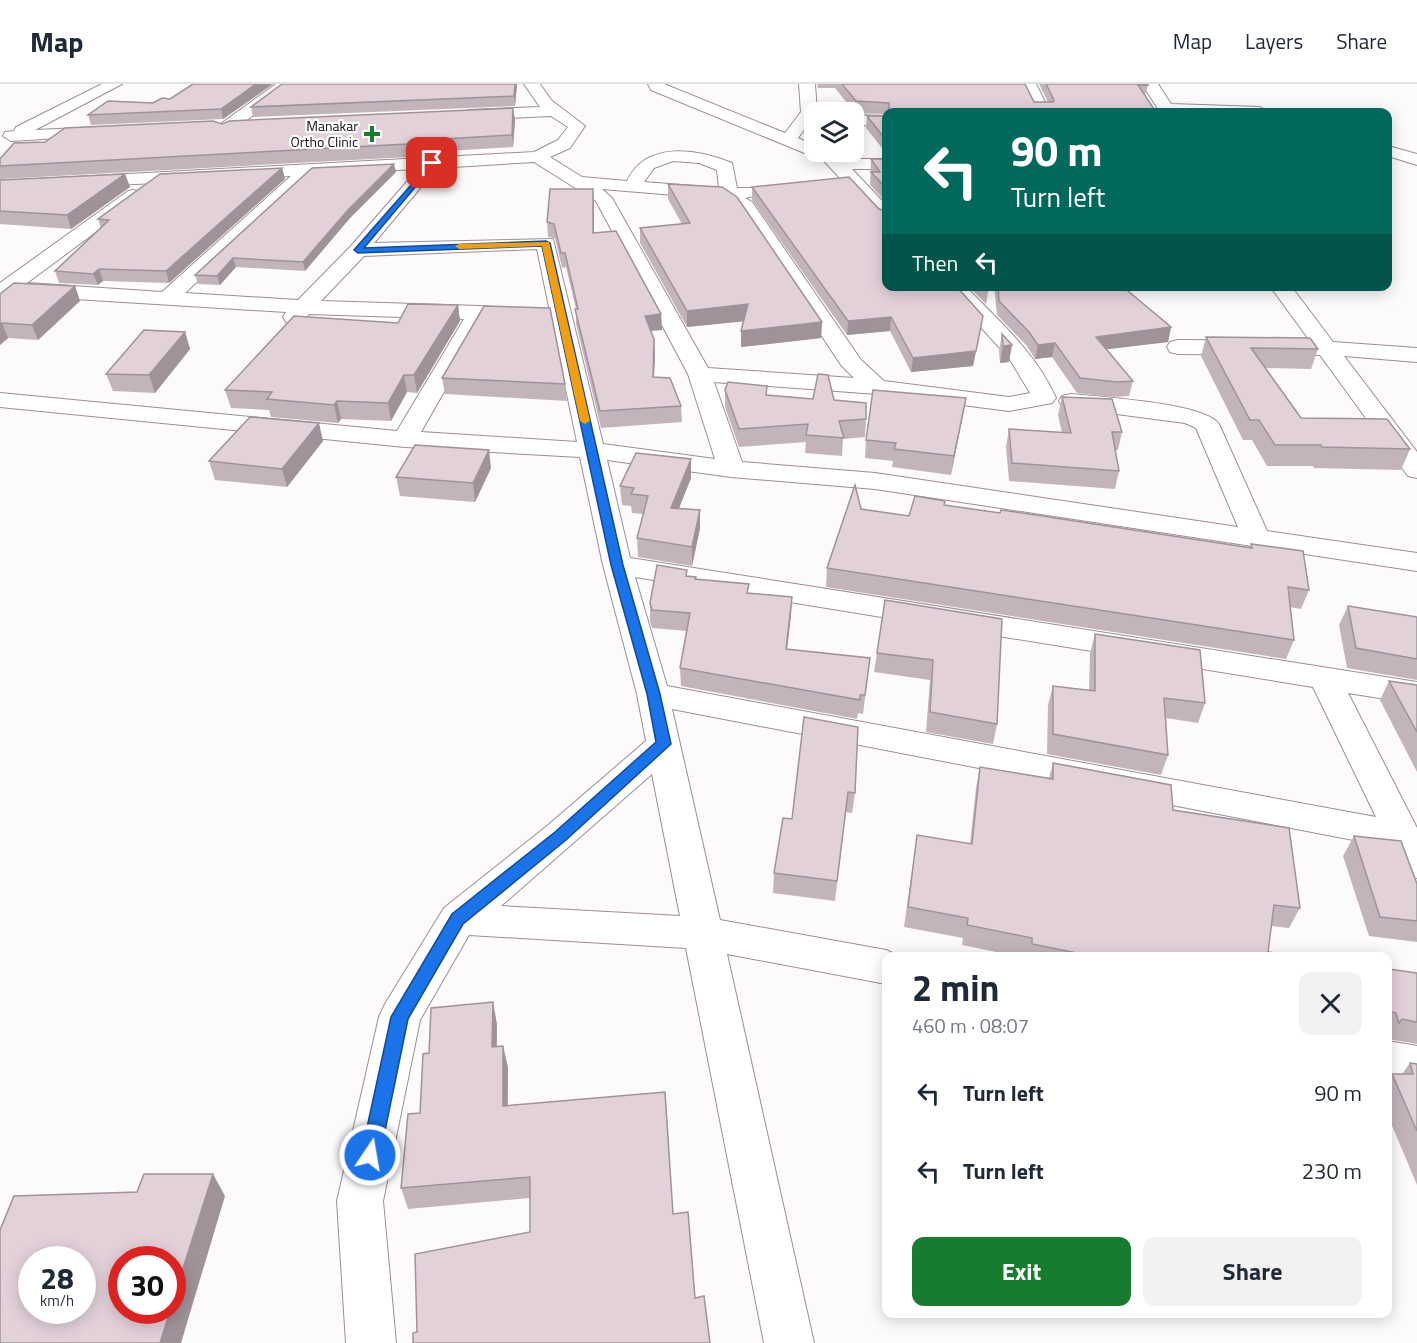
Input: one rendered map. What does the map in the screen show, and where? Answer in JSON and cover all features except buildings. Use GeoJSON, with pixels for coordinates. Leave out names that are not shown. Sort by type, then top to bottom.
{"type":"FeatureCollection","features":[{"type":"Feature","properties":{"kind":"street"},"geometry":{"type":"LineString","coordinates":[[5,139],[114,84]]}},
{"type":"Feature","properties":{"kind":"street"},"geometry":{"type":"LineString","coordinates":[[3,291],[286,84]]}},
{"type":"Feature","properties":{"kind":"street"},"geometry":{"type":"LineString","coordinates":[[0,186],[537,157],[564,144],[577,126],[552,111],[538,96],[532,84]]}},
{"type":"Feature","properties":{"kind":"street"},"geometry":{"type":"LineString","coordinates":[[656,84],[656,87],[830,158],[882,212]]}},
{"type":"Feature","properties":{"kind":"street"},"geometry":{"type":"LineString","coordinates":[[807,84],[808,102]]}},
{"type":"Feature","properties":{"kind":"street"},"geometry":{"type":"LineString","coordinates":[[1028,84],[1040,108]]}},
{"type":"Feature","properties":{"kind":"street"},"geometry":{"type":"LineString","coordinates":[[1150,84],[1165,108]]}},
{"type":"Feature","properties":{"kind":"street"},"geometry":{"type":"LineString","coordinates":[[447,116],[552,111]]}},
{"type":"Feature","properties":{"kind":"street"},"geometry":{"type":"LineString","coordinates":[[864,120],[882,121]]}},
{"type":"Feature","properties":{"kind":"street"},"geometry":{"type":"LineString","coordinates":[[786,141],[804,124]]}},
{"type":"Feature","properties":{"kind":"street"},"geometry":{"type":"LineString","coordinates":[[193,129],[261,126]]}},
{"type":"Feature","properties":{"kind":"street"},"geometry":{"type":"LineString","coordinates":[[5,139],[113,132]]}},
{"type":"Feature","properties":{"kind":"street"},"geometry":{"type":"LineString","coordinates":[[1392,152],[1417,160]]}},
{"type":"Feature","properties":{"kind":"street"},"geometry":{"type":"LineString","coordinates":[[633,186],[636,174],[649,162],[682,155],[710,159],[726,167],[728,194]]}},
{"type":"Feature","properties":{"kind":"street"},"geometry":{"type":"LineString","coordinates":[[537,157],[603,198],[700,374],[730,469]]}},
{"type":"Feature","properties":{"kind":"street"},"geometry":{"type":"LineString","coordinates":[[280,333],[358,250],[432,163]]}},
{"type":"Feature","properties":{"kind":"street"},"geometry":{"type":"LineString","coordinates":[[838,164],[882,164]]}},
{"type":"Feature","properties":{"kind":"street"},"geometry":{"type":"LineString","coordinates":[[170,296],[310,168]]}},
{"type":"Feature","properties":{"kind":"street"},"geometry":{"type":"LineString","coordinates":[[831,183],[854,181]]}},
{"type":"Feature","properties":{"kind":"street"},"geometry":{"type":"LineString","coordinates":[[575,182],[728,194],[762,190]]}},
{"type":"Feature","properties":{"kind":"street"},"geometry":{"type":"LineString","coordinates":[[728,194],[745,206],[853,365],[877,387]]}},
{"type":"Feature","properties":{"kind":"street"},"geometry":{"type":"LineString","coordinates":[[358,250],[546,243],[617,565],[653,694],[789,1343]]}},
{"type":"Feature","properties":{"kind":"street"},"geometry":{"type":"LineString","coordinates":[[3,291],[170,296],[303,307],[561,316]]}},
{"type":"Feature","properties":{"kind":"street"},"geometry":{"type":"LineString","coordinates":[[958,291],[1022,361],[1040,387],[1044,398]]}},
{"type":"Feature","properties":{"kind":"street"},"geometry":{"type":"LineString","coordinates":[[1284,291],[1417,470]]}},
{"type":"Feature","properties":{"kind":"street"},"geometry":{"type":"LineString","coordinates":[[405,439],[479,312]]}},
{"type":"Feature","properties":{"kind":"street"},"geometry":{"type":"LineString","coordinates":[[1178,347],[1326,348],[1417,355]]}},
{"type":"Feature","properties":{"kind":"street"},"geometry":{"type":"LineString","coordinates":[[700,374],[877,387],[1009,404],[1044,398],[1191,416],[1207,424],[1256,537]]}},
{"type":"Feature","properties":{"kind":"street"},"geometry":{"type":"LineString","coordinates":[[0,400],[212,411],[405,439],[591,450],[730,469],[875,481],[1417,562]]}},
{"type":"Feature","properties":{"kind":"street"},"geometry":{"type":"LineString","coordinates":[[617,565],[1417,693]]}},
{"type":"Feature","properties":{"kind":"street"},"geometry":{"type":"LineString","coordinates":[[1325,679],[1410,850]]}},
{"type":"Feature","properties":{"kind":"street"},"geometry":{"type":"LineString","coordinates":[[653,694],[1410,850]]}},
{"type":"Feature","properties":{"kind":"street"},"geometry":{"type":"LineString","coordinates":[[371,1343],[360,1201],[400,1017],[458,919],[561,836],[664,744]]}},
{"type":"Feature","properties":{"kind":"street"},"geometry":{"type":"LineString","coordinates":[[458,919],[703,933],[882,966]]}},
{"type":"Feature","properties":{"kind":"street"},"geometry":{"type":"LineString","coordinates":[[1392,1061],[1417,1065]]}},
{"type":"Feature","properties":{"kind":"slow traffic"},"geometry":{"type":"LineString","coordinates":[[459,246],[546,243],[585,421]]}},
{"type":"Feature","properties":{"kind":"place","name":"Manakar Ortho Clinic"},"geometry":{"type":"Point","coordinates":[372,134]}},
{"type":"Feature","properties":{"kind":"route"},"geometry":{"type":"LineString","coordinates":[[370,1155],[400,1017],[458,919],[561,836],[664,744],[653,694],[617,565],[546,243],[358,250],[432,163]]}}]}
